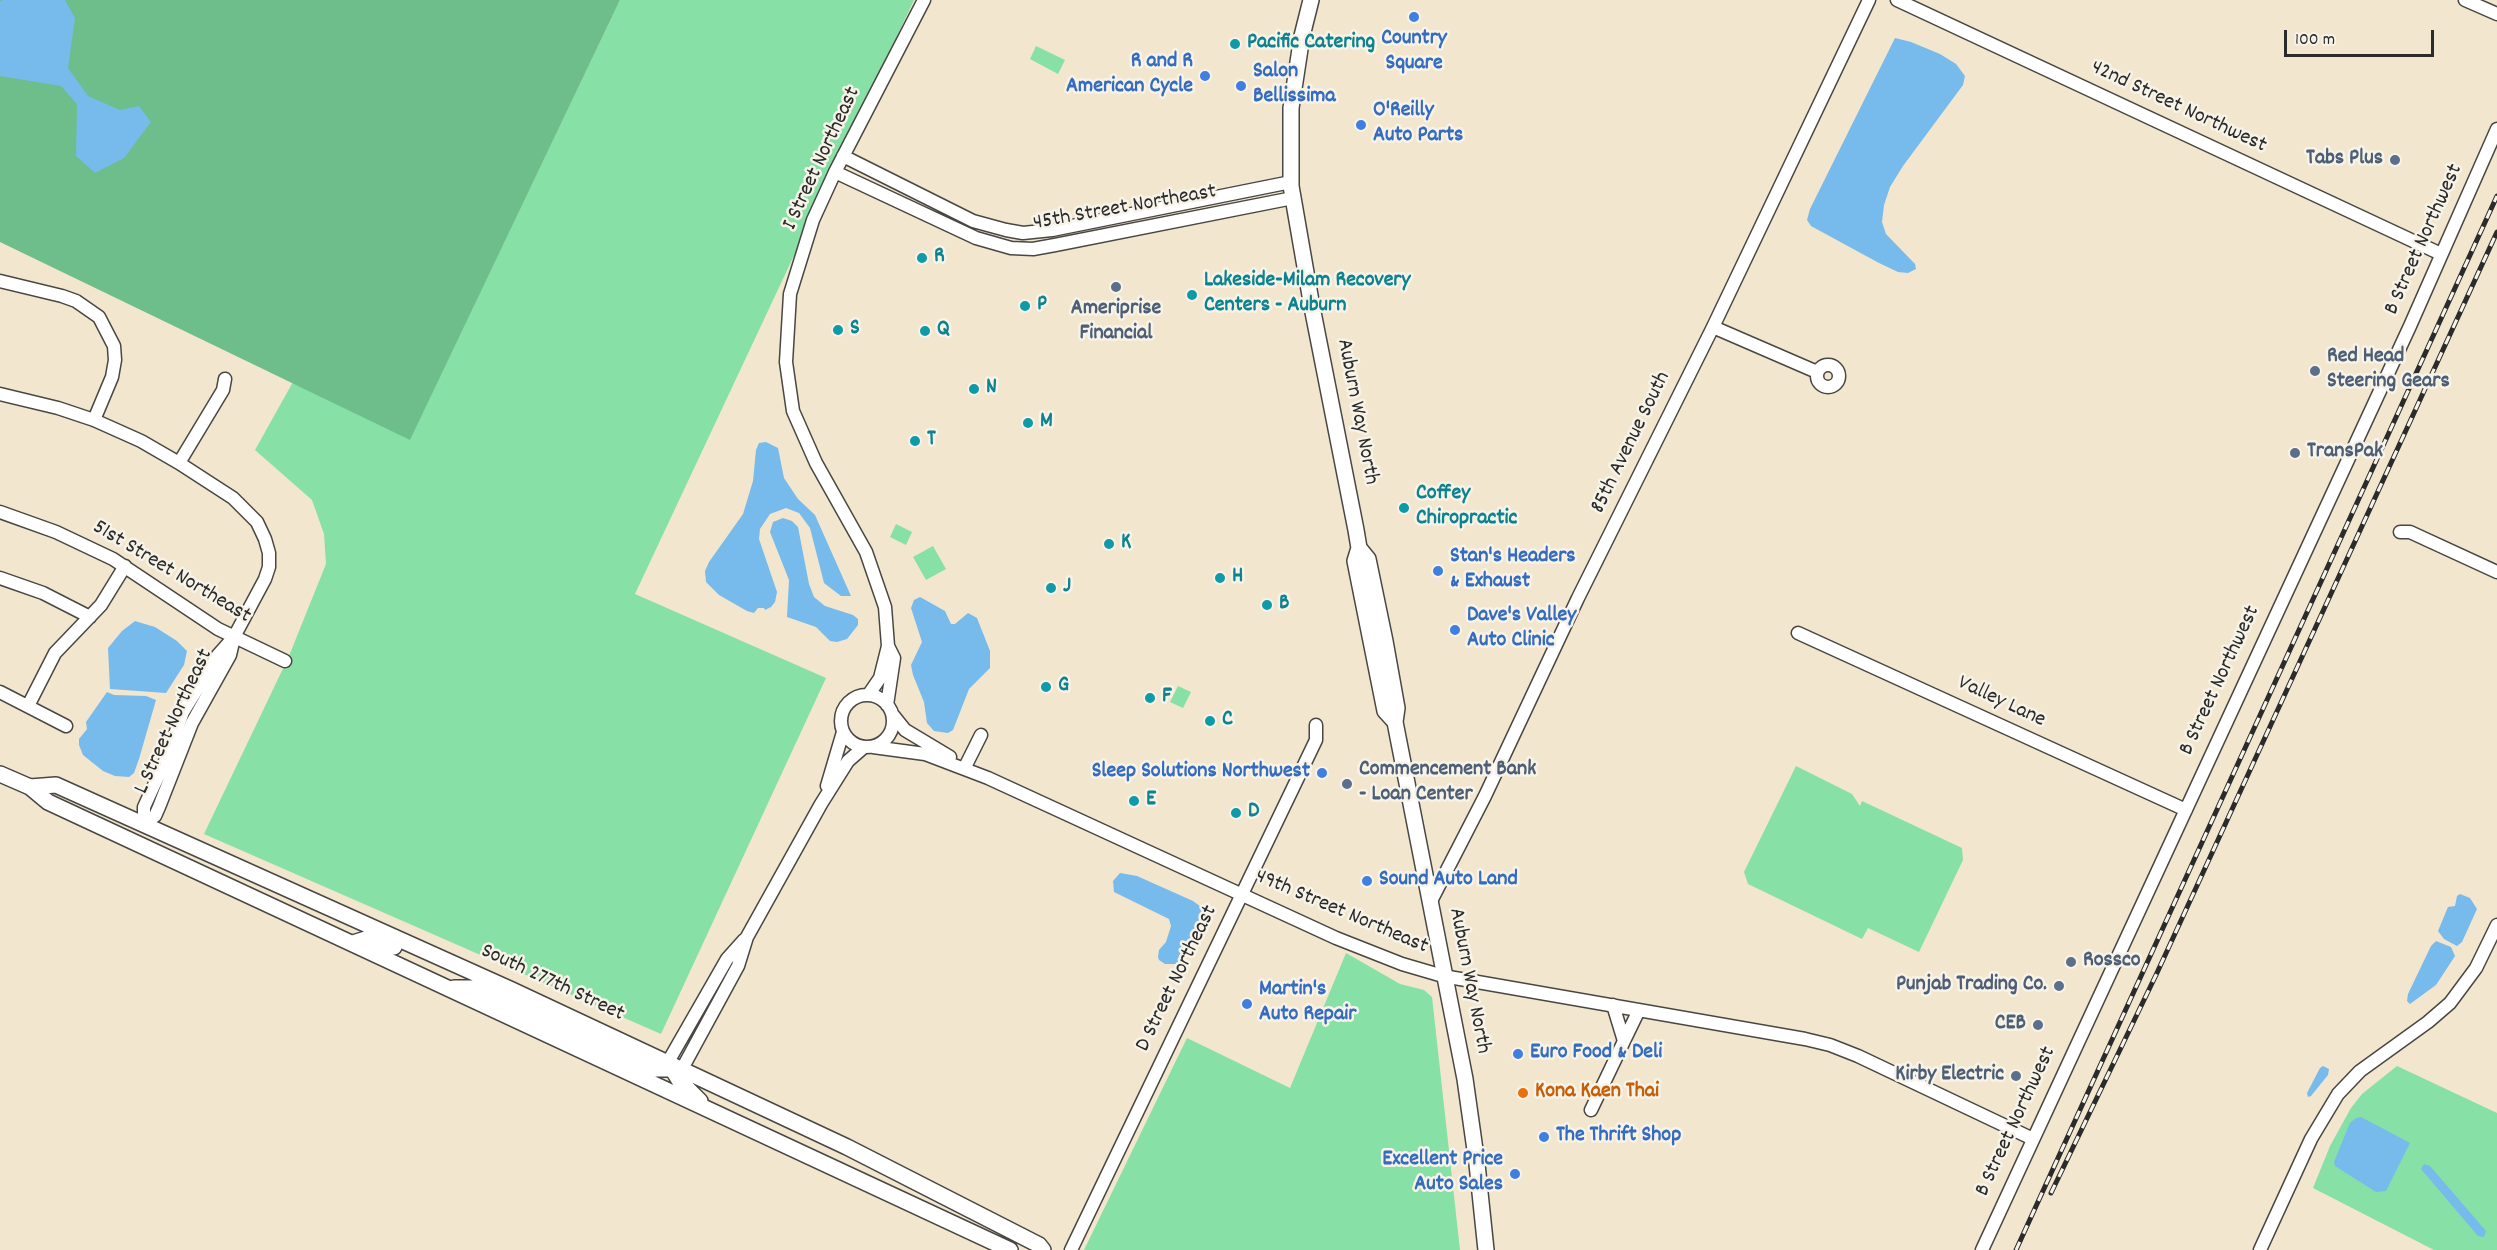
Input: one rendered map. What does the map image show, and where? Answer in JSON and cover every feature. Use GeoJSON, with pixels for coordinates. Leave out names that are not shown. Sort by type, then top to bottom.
{"type":"FeatureCollection","features":[{"type":"Feature","properties":{"kind":"main road","name":"Auburn Way North"},"geometry":{"type":"LineString","coordinates":[[1311,0],[1302,36],[1291,108],[1291,182],[1358,550],[1355,561],[1384,711],[1395,722]]}},
{"type":"Feature","properties":{"kind":"main road","name":"Auburn Way North"},"geometry":{"type":"LineString","coordinates":[[1358,550],[1368,559],[1377,598],[1397,708],[1395,722],[1468,1101],[1478,1164],[1486,1250]]}},
{"type":"Feature","properties":{"kind":"main road","name":"South 277th Street"},"geometry":{"type":"LineString","coordinates":[[0,774],[30,786],[48,802],[1010,1250]]}},
{"type":"Feature","properties":{"kind":"main road","name":"South 277th Street"},"geometry":{"type":"LineString","coordinates":[[30,786],[56,785],[429,952],[847,1147],[1039,1245],[1043,1250]]}},
{"type":"Feature","properties":{"kind":"main road"},"geometry":{"type":"LineString","coordinates":[[48,802],[68,804],[124,825],[144,824],[156,839],[174,850],[251,886],[271,905]]}},
{"type":"Feature","properties":{"kind":"main road"},"geometry":{"type":"LineString","coordinates":[[353,943],[369,938],[401,950],[429,952]]}},
{"type":"Feature","properties":{"kind":"main road"},"geometry":{"type":"LineString","coordinates":[[448,988],[476,988],[656,1069],[675,1067],[691,1094],[720,1115]]}},
{"type":"Feature","properties":{"kind":"street","name":"I Street Northeast"},"geometry":{"type":"LineString","coordinates":[[869,694],[880,678],[888,646],[885,608],[866,552],[816,463],[793,411],[786,362],[790,294],[813,220],[843,156],[924,0]]}},
{"type":"Feature","properties":{"kind":"street","name":"85th Avenue South"},"geometry":{"type":"LineString","coordinates":[[1430,903],[1485,796],[1578,598],[1713,327],[1869,0]]}},
{"type":"Feature","properties":{"kind":"street","name":"42nd Street Northwest"},"geometry":{"type":"LineString","coordinates":[[1897,0],[2441,254]]}},
{"type":"Feature","properties":{"kind":"street"},"geometry":{"type":"LineString","coordinates":[[2465,0],[2497,14]]}},
{"type":"Feature","properties":{"kind":"street","name":"B Street Northwest"},"geometry":{"type":"LineString","coordinates":[[1982,1250],[2497,129]]}},
{"type":"Feature","properties":{"kind":"street","name":"45th Street Northeast"},"geometry":{"type":"LineString","coordinates":[[843,156],[973,221],[1023,233],[1052,230],[1291,182]]}},
{"type":"Feature","properties":{"kind":"street","name":"45th Street Northeast"},"geometry":{"type":"LineString","coordinates":[[836,172],[976,238],[997,245],[1022,248],[1055,245],[1293,198]]}},
{"type":"Feature","properties":{"kind":"street"},"geometry":{"type":"LineString","coordinates":[[0,281],[76,301],[99,318],[114,346],[115,360],[112,377],[94,420]]}},
{"type":"Feature","properties":{"kind":"street"},"geometry":{"type":"LineString","coordinates":[[1713,327],[1817,372]]}},
{"type":"Feature","properties":{"kind":"street"},"geometry":{"type":"LineString","coordinates":[[0,394],[58,408],[94,420],[141,441],[179,463],[222,390],[225,379]]}},
{"type":"Feature","properties":{"kind":"street","name":"L Street Northeast"},"geometry":{"type":"LineString","coordinates":[[144,824],[144,807],[166,759],[183,712],[218,655],[234,637],[269,567],[269,553],[265,539],[257,522],[246,508],[179,463]]}},
{"type":"Feature","properties":{"kind":"street","name":"51st Street Northeast"},"geometry":{"type":"LineString","coordinates":[[0,512],[56,532],[125,566],[187,609],[234,637],[285,661]]}},
{"type":"Feature","properties":{"kind":"street"},"geometry":{"type":"LineString","coordinates":[[2400,532],[2410,532],[2497,572]]}},
{"type":"Feature","properties":{"kind":"street"},"geometry":{"type":"LineString","coordinates":[[28,706],[55,652],[66,638],[101,605],[125,566]]}},
{"type":"Feature","properties":{"kind":"street"},"geometry":{"type":"LineString","coordinates":[[0,578],[43,593],[90,617]]}},
{"type":"Feature","properties":{"kind":"street","name":"Valley Lane"},"geometry":{"type":"LineString","coordinates":[[1798,633],[2186,810]]}},
{"type":"Feature","properties":{"kind":"street","name":"I Street Northeast"},"geometry":{"type":"LineString","coordinates":[[888,646],[894,658],[890,709]]}},
{"type":"Feature","properties":{"kind":"street"},"geometry":{"type":"LineString","coordinates":[[0,693],[66,726]]}},
{"type":"Feature","properties":{"kind":"street"},"geometry":{"type":"LineString","coordinates":[[675,1067],[738,966],[747,937],[821,804],[849,761],[868,747],[887,738],[893,721],[890,709],[881,699],[869,694],[857,696],[844,707],[840,723],[848,740],[868,747]]}},
{"type":"Feature","properties":{"kind":"street","name":"49th Street Northeast"},"geometry":{"type":"LineString","coordinates":[[890,709],[898,723],[915,738],[988,778]]}},
{"type":"Feature","properties":{"kind":"street","name":"D Street Northeast"},"geometry":{"type":"LineString","coordinates":[[1071,1250],[1316,740],[1316,725]]}},
{"type":"Feature","properties":{"kind":"street"},"geometry":{"type":"LineString","coordinates":[[821,804],[843,732]]}},
{"type":"Feature","properties":{"kind":"street"},"geometry":{"type":"LineString","coordinates":[[966,765],[981,735]]}},
{"type":"Feature","properties":{"kind":"street","name":"49th Street Northeast"},"geometry":{"type":"LineString","coordinates":[[868,747],[925,754],[988,778],[1347,942],[1402,964],[1443,976],[1804,1039],[1858,1056],[2032,1139]]}},
{"type":"Feature","properties":{"kind":"street"},"geometry":{"type":"LineString","coordinates":[[2260,1250],[2312,1139],[2338,1094],[2360,1071],[2428,1022],[2450,1003],[2476,968],[2497,925]]}},
{"type":"Feature","properties":{"kind":"street"},"geometry":{"type":"LineString","coordinates":[[1612,1005],[1624,1041]]}},
{"type":"Feature","properties":{"kind":"street"},"geometry":{"type":"LineString","coordinates":[[1591,1110],[1639,1010]]}},
{"type":"Feature","properties":{"kind":"green space"},"geometry":{"type":"Polygon","coordinates":[[[0,0],[620,0],[410,440],[0,242],[0,0]]]}},
{"type":"Feature","properties":{"kind":"green space"},"geometry":{"type":"Polygon","coordinates":[[[620,0],[914,0],[635,594],[826,678],[661,1034],[204,834],[289,656],[326,564],[324,534],[312,500],[255,450],[293,382],[410,439],[620,0]]]}},
{"type":"Feature","properties":{"kind":"green space"},"geometry":{"type":"Polygon","coordinates":[[[1036,46],[1065,60],[1058,74],[1030,59],[1036,46]]]}},
{"type":"Feature","properties":{"kind":"green space"},"geometry":{"type":"Polygon","coordinates":[[[896,524],[912,532],[906,545],[890,537],[896,524]]]}},
{"type":"Feature","properties":{"kind":"green space"},"geometry":{"type":"Polygon","coordinates":[[[933,546],[946,569],[926,580],[913,557],[933,546]]]}},
{"type":"Feature","properties":{"kind":"green space"},"geometry":{"type":"Polygon","coordinates":[[[1178,686],[1191,692],[1183,708],[1170,702],[1178,686]]]}},
{"type":"Feature","properties":{"kind":"green space"},"geometry":{"type":"Polygon","coordinates":[[[1796,766],[1852,794],[1860,806],[1862,801],[1962,848],[1963,860],[1919,952],[1868,928],[1862,939],[1748,884],[1744,872],[1796,766]]]}},
{"type":"Feature","properties":{"kind":"green space"},"geometry":{"type":"Polygon","coordinates":[[[1346,953],[1400,984],[1424,990],[1432,997],[1460,1250],[1084,1250],[1187,1038],[1290,1088],[1346,953]]]}},
{"type":"Feature","properties":{"kind":"green space"},"geometry":{"type":"Polygon","coordinates":[[[2397,1066],[2497,1113],[2497,1250],[2434,1250],[2313,1188],[2330,1146],[2351,1108],[2362,1094],[2397,1066]]]}},
{"type":"Feature","properties":{"kind":"water"},"geometry":{"type":"Polygon","coordinates":[[[2,0],[65,0],[75,18],[68,68],[88,96],[120,110],[139,106],[151,122],[124,158],[95,173],[76,156],[77,104],[61,86],[0,76],[0,2],[2,0]]]}},
{"type":"Feature","properties":{"kind":"water"},"geometry":{"type":"Polygon","coordinates":[[[1895,38],[1940,54],[1956,64],[1965,76],[1963,85],[1903,166],[1890,187],[1884,205],[1882,222],[1886,234],[1915,264],[1916,269],[1908,273],[1898,272],[1879,263],[1811,226],[1807,220],[1810,209],[1895,38]]]}},
{"type":"Feature","properties":{"kind":"water"},"geometry":{"type":"Polygon","coordinates":[[[766,442],[778,448],[784,478],[798,499],[815,515],[851,596],[841,596],[824,583],[810,528],[799,513],[786,508],[770,514],[760,529],[759,539],[777,592],[775,602],[771,607],[765,610],[758,608],[754,613],[747,611],[719,595],[706,582],[705,571],[709,562],[743,514],[753,481],[756,450],[759,443],[766,442]]]}},
{"type":"Feature","properties":{"kind":"water"},"geometry":{"type":"Polygon","coordinates":[[[783,518],[792,521],[798,527],[809,584],[814,597],[825,606],[853,615],[858,619],[858,625],[847,639],[837,642],[830,641],[816,627],[787,617],[789,580],[770,532],[773,522],[783,518]]]}},
{"type":"Feature","properties":{"kind":"water"},"geometry":{"type":"Polygon","coordinates":[[[920,597],[945,611],[951,624],[955,624],[968,613],[977,618],[990,651],[990,668],[969,689],[953,730],[948,733],[934,731],[927,723],[924,702],[913,675],[911,665],[922,642],[911,608],[914,600],[920,597]]]}},
{"type":"Feature","properties":{"kind":"water"},"geometry":{"type":"Polygon","coordinates":[[[135,621],[155,627],[177,641],[187,651],[184,665],[166,693],[110,689],[108,648],[122,631],[135,621]]]}},
{"type":"Feature","properties":{"kind":"water"},"geometry":{"type":"Polygon","coordinates":[[[107,692],[114,695],[146,696],[156,700],[139,759],[134,773],[129,777],[115,776],[103,771],[83,755],[79,745],[79,739],[87,729],[86,722],[107,692]]]}},
{"type":"Feature","properties":{"kind":"water"},"geometry":{"type":"Polygon","coordinates":[[[1120,873],[1137,876],[1193,901],[1204,909],[1205,916],[1192,934],[1188,951],[1176,964],[1165,964],[1158,957],[1171,926],[1169,919],[1114,892],[1113,881],[1120,873]]]}},
{"type":"Feature","properties":{"kind":"water"},"geometry":{"type":"Polygon","coordinates":[[[2460,894],[2470,898],[2477,909],[2462,942],[2457,946],[2444,939],[2438,931],[2448,907],[2455,906],[2457,896],[2460,894]]]}},
{"type":"Feature","properties":{"kind":"water"},"geometry":{"type":"Polygon","coordinates":[[[2436,941],[2451,947],[2455,956],[2436,985],[2410,1004],[2407,1001],[2408,994],[2431,946],[2436,941]]]}},
{"type":"Feature","properties":{"kind":"water"},"geometry":{"type":"Polygon","coordinates":[[[2323,1066],[2329,1069],[2328,1075],[2308,1097],[2307,1093],[2323,1066]]]}},
{"type":"Feature","properties":{"kind":"water"},"geometry":{"type":"Polygon","coordinates":[[[2361,1117],[2410,1143],[2386,1191],[2376,1192],[2335,1166],[2334,1162],[2350,1123],[2361,1117]]]}},
{"type":"Feature","properties":{"kind":"water"},"geometry":{"type":"Polygon","coordinates":[[[2424,1164],[2430,1166],[2486,1231],[2484,1237],[2478,1236],[2421,1169],[2424,1164]]]}},
{"type":"Feature","properties":{"kind":"railway"},"geometry":{"type":"LineString","coordinates":[[2016,1250],[2497,196]]}},
{"type":"Feature","properties":{"kind":"railway"},"geometry":{"type":"LineString","coordinates":[[2051,1193],[2156,975],[2497,232]]}},
{"type":"Feature","properties":{"kind":"place","name":"Country Square"},"geometry":{"type":"Point","coordinates":[1414,17]}},
{"type":"Feature","properties":{"kind":"place","name":"Pacific Catering"},"geometry":{"type":"Point","coordinates":[1235,44]}},
{"type":"Feature","properties":{"kind":"place","name":"R and R American Cycle"},"geometry":{"type":"Point","coordinates":[1205,76]}},
{"type":"Feature","properties":{"kind":"place","name":"Salon Bellissima"},"geometry":{"type":"Point","coordinates":[1241,86]}},
{"type":"Feature","properties":{"kind":"place","name":"O'Reilly Auto Parts"},"geometry":{"type":"Point","coordinates":[1361,125]}},
{"type":"Feature","properties":{"kind":"place","name":"Tabs Plus"},"geometry":{"type":"Point","coordinates":[2395,160]}},
{"type":"Feature","properties":{"kind":"place","name":"R"},"geometry":{"type":"Point","coordinates":[922,258]}},
{"type":"Feature","properties":{"kind":"place","name":"Ameriprise Financial"},"geometry":{"type":"Point","coordinates":[1116,287]}},
{"type":"Feature","properties":{"kind":"place","name":"Lakeside-Milam Recovery Centers - Auburn"},"geometry":{"type":"Point","coordinates":[1192,295]}},
{"type":"Feature","properties":{"kind":"place","name":"P"},"geometry":{"type":"Point","coordinates":[1025,306]}},
{"type":"Feature","properties":{"kind":"place","name":"S"},"geometry":{"type":"Point","coordinates":[838,330]}},
{"type":"Feature","properties":{"kind":"place","name":"Q"},"geometry":{"type":"Point","coordinates":[925,331]}},
{"type":"Feature","properties":{"kind":"place","name":"Red Head Steering Gears"},"geometry":{"type":"Point","coordinates":[2315,371]}},
{"type":"Feature","properties":{"kind":"place","name":"N"},"geometry":{"type":"Point","coordinates":[974,389]}},
{"type":"Feature","properties":{"kind":"place","name":"M"},"geometry":{"type":"Point","coordinates":[1028,423]}},
{"type":"Feature","properties":{"kind":"place","name":"T"},"geometry":{"type":"Point","coordinates":[915,441]}},
{"type":"Feature","properties":{"kind":"place","name":"TransPak"},"geometry":{"type":"Point","coordinates":[2295,453]}},
{"type":"Feature","properties":{"kind":"place","name":"Coffey Chiropractic"},"geometry":{"type":"Point","coordinates":[1404,508]}},
{"type":"Feature","properties":{"kind":"place","name":"K"},"geometry":{"type":"Point","coordinates":[1109,544]}},
{"type":"Feature","properties":{"kind":"place","name":"Stan's Headers & Exhaust"},"geometry":{"type":"Point","coordinates":[1438,571]}},
{"type":"Feature","properties":{"kind":"place","name":"H"},"geometry":{"type":"Point","coordinates":[1220,578]}},
{"type":"Feature","properties":{"kind":"place","name":"J"},"geometry":{"type":"Point","coordinates":[1051,588]}},
{"type":"Feature","properties":{"kind":"place","name":"B"},"geometry":{"type":"Point","coordinates":[1267,605]}},
{"type":"Feature","properties":{"kind":"place","name":"Dave's Valley Auto Clinic"},"geometry":{"type":"Point","coordinates":[1455,630]}},
{"type":"Feature","properties":{"kind":"place","name":"G"},"geometry":{"type":"Point","coordinates":[1046,687]}},
{"type":"Feature","properties":{"kind":"place","name":"F"},"geometry":{"type":"Point","coordinates":[1150,698]}},
{"type":"Feature","properties":{"kind":"place","name":"C"},"geometry":{"type":"Point","coordinates":[1210,721]}},
{"type":"Feature","properties":{"kind":"place","name":"Sleep Solutions Northwest"},"geometry":{"type":"Point","coordinates":[1322,773]}},
{"type":"Feature","properties":{"kind":"place","name":"Commencement Bank - Loan Center"},"geometry":{"type":"Point","coordinates":[1347,784]}},
{"type":"Feature","properties":{"kind":"place","name":"E"},"geometry":{"type":"Point","coordinates":[1134,801]}},
{"type":"Feature","properties":{"kind":"place","name":"D"},"geometry":{"type":"Point","coordinates":[1236,813]}},
{"type":"Feature","properties":{"kind":"place","name":"Sound Auto Land"},"geometry":{"type":"Point","coordinates":[1367,881]}},
{"type":"Feature","properties":{"kind":"place","name":"Rossco"},"geometry":{"type":"Point","coordinates":[2071,962]}},
{"type":"Feature","properties":{"kind":"place","name":"Punjab Trading Co."},"geometry":{"type":"Point","coordinates":[2059,986]}},
{"type":"Feature","properties":{"kind":"place","name":"Martin's Auto Repair"},"geometry":{"type":"Point","coordinates":[1247,1004]}},
{"type":"Feature","properties":{"kind":"place","name":"CEB"},"geometry":{"type":"Point","coordinates":[2038,1025]}},
{"type":"Feature","properties":{"kind":"place","name":"Euro Food & Deli"},"geometry":{"type":"Point","coordinates":[1518,1054]}},
{"type":"Feature","properties":{"kind":"place","name":"Kirby Electric"},"geometry":{"type":"Point","coordinates":[2016,1076]}},
{"type":"Feature","properties":{"kind":"place","name":"Kona Kaen Thai"},"geometry":{"type":"Point","coordinates":[1523,1093]}},
{"type":"Feature","properties":{"kind":"place","name":"The Thrift Shop"},"geometry":{"type":"Point","coordinates":[1544,1137]}},
{"type":"Feature","properties":{"kind":"place","name":"Excellent Price Auto Sales"},"geometry":{"type":"Point","coordinates":[1515,1174]}}]}
